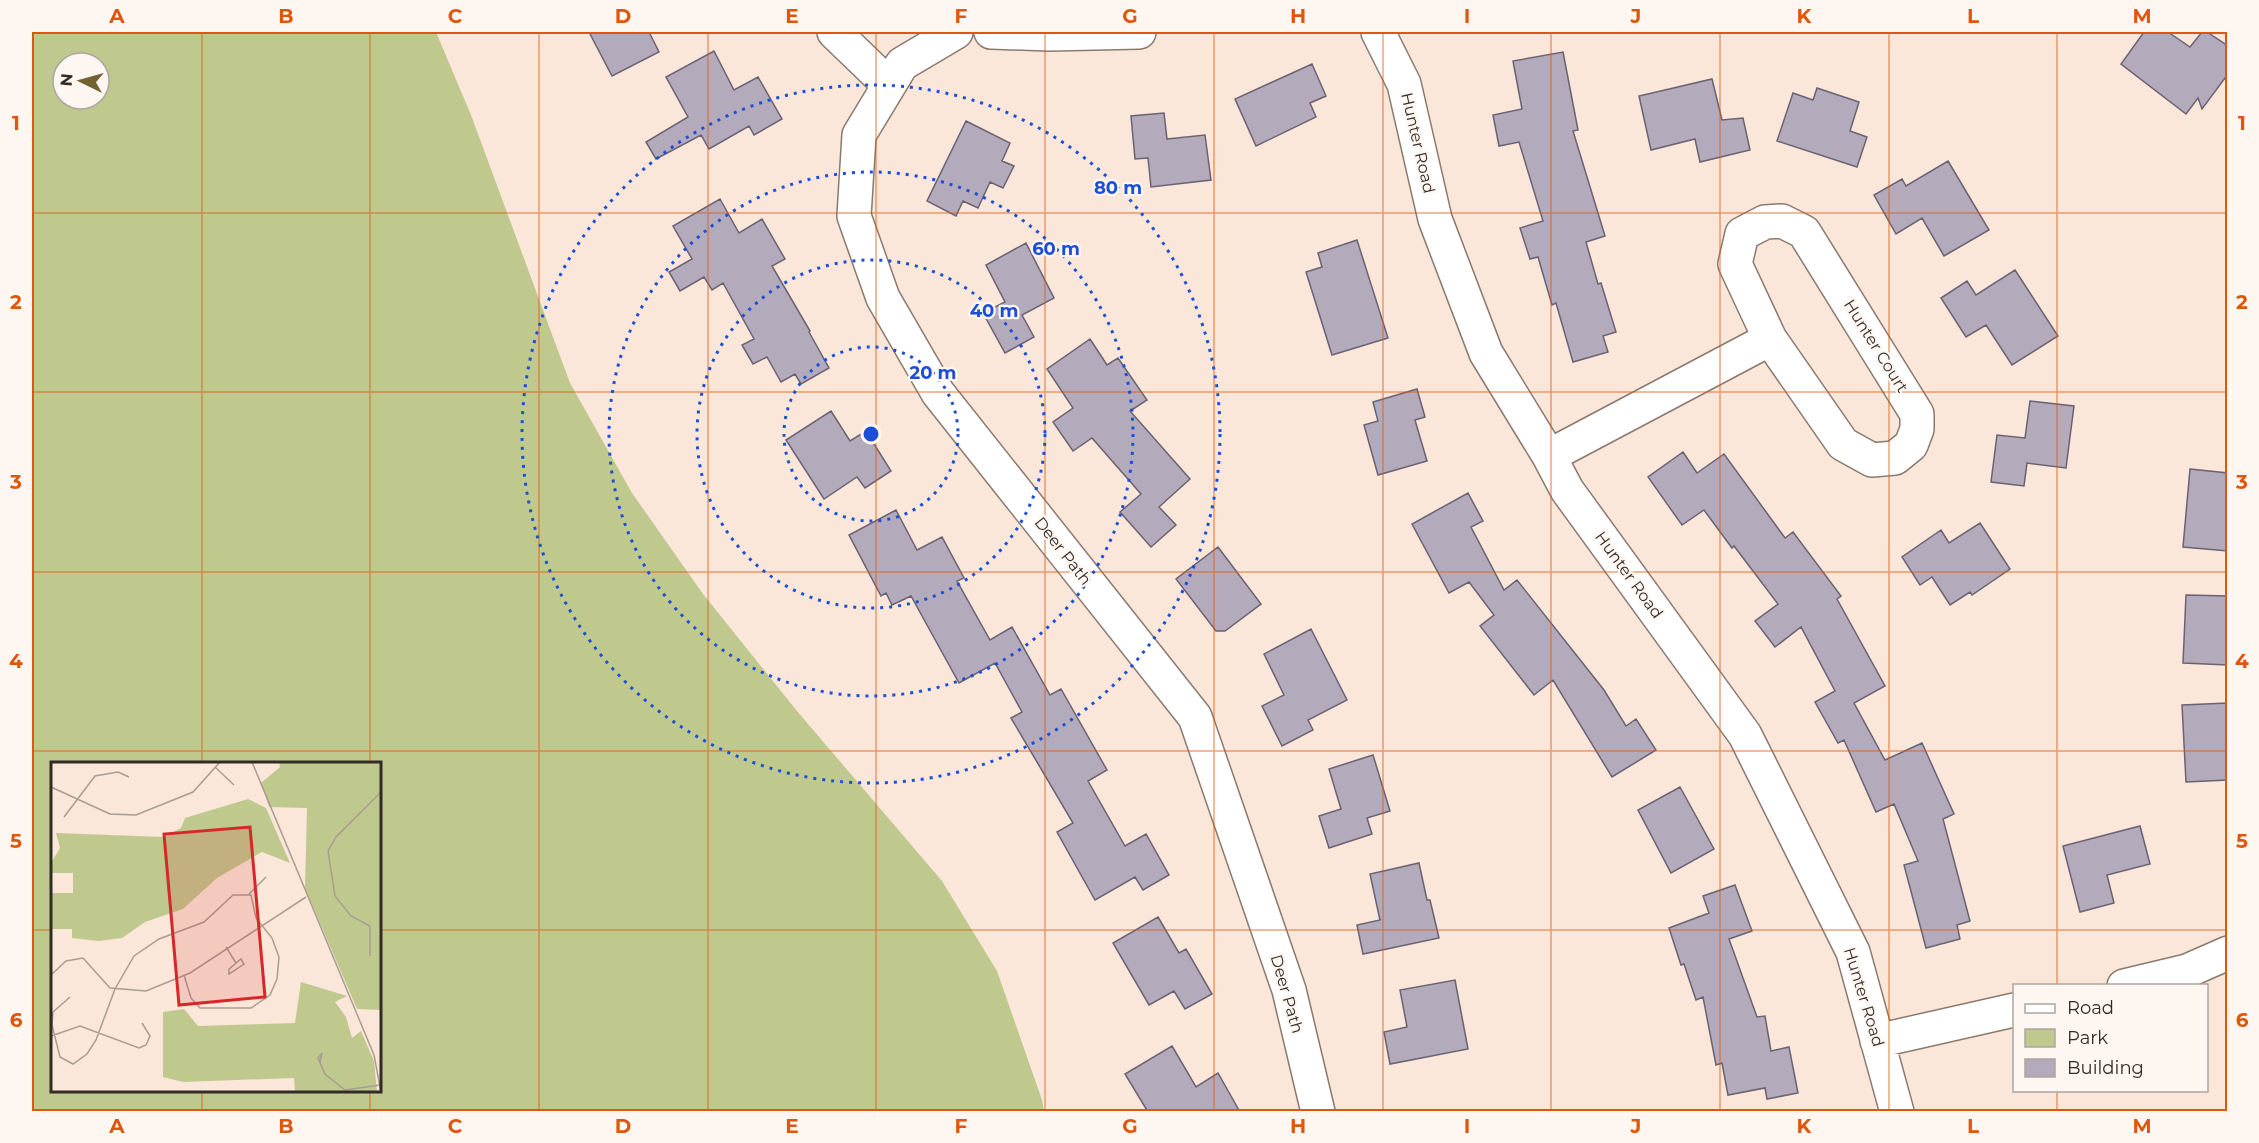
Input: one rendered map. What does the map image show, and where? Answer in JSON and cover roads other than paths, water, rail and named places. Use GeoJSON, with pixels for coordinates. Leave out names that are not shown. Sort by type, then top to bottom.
{"type":"FeatureCollection","features":[{"type":"Feature","properties":{"kind":"street"},"geometry":{"type":"LineString","coordinates":[[834,32],[889,85]]}},
{"type":"Feature","properties":{"kind":"street","name":"Deer Path"},"geometry":{"type":"LineString","coordinates":[[956,32],[902,64],[859,135],[854,216],[883,298],[938,393],[1195,717],[1289,990],[1318,1112]]}},
{"type":"Feature","properties":{"kind":"street"},"geometry":{"type":"LineString","coordinates":[[990,32],[1049,34],[1139,32]]}},
{"type":"Feature","properties":{"kind":"street","name":"Hunter Road"},"geometry":{"type":"LineString","coordinates":[[1378,32],[1404,84],[1435,219],[1486,353],[1549,456],[1567,490],[1745,735],[1853,952],[1898,1112]]}},
{"type":"Feature","properties":{"kind":"street","name":"Hunter Court"},"geometry":{"type":"LineString","coordinates":[[1782,221],[1803,232],[1913,407],[1917,414],[1917,429],[1911,445],[1895,458],[1872,460],[1843,444],[1770,339],[1735,264],[1742,234],[1765,222],[1782,221]]}},
{"type":"Feature","properties":{"kind":"street"},"geometry":{"type":"LineString","coordinates":[[1549,456],[1770,339]]}},
{"type":"Feature","properties":{"kind":"street"},"geometry":{"type":"LineString","coordinates":[[2132,984],[2187,971],[2228,953]]}},
{"type":"Feature","properties":{"kind":"street"},"geometry":{"type":"LineString","coordinates":[[1877,1041],[2013,1010]]}}]}
